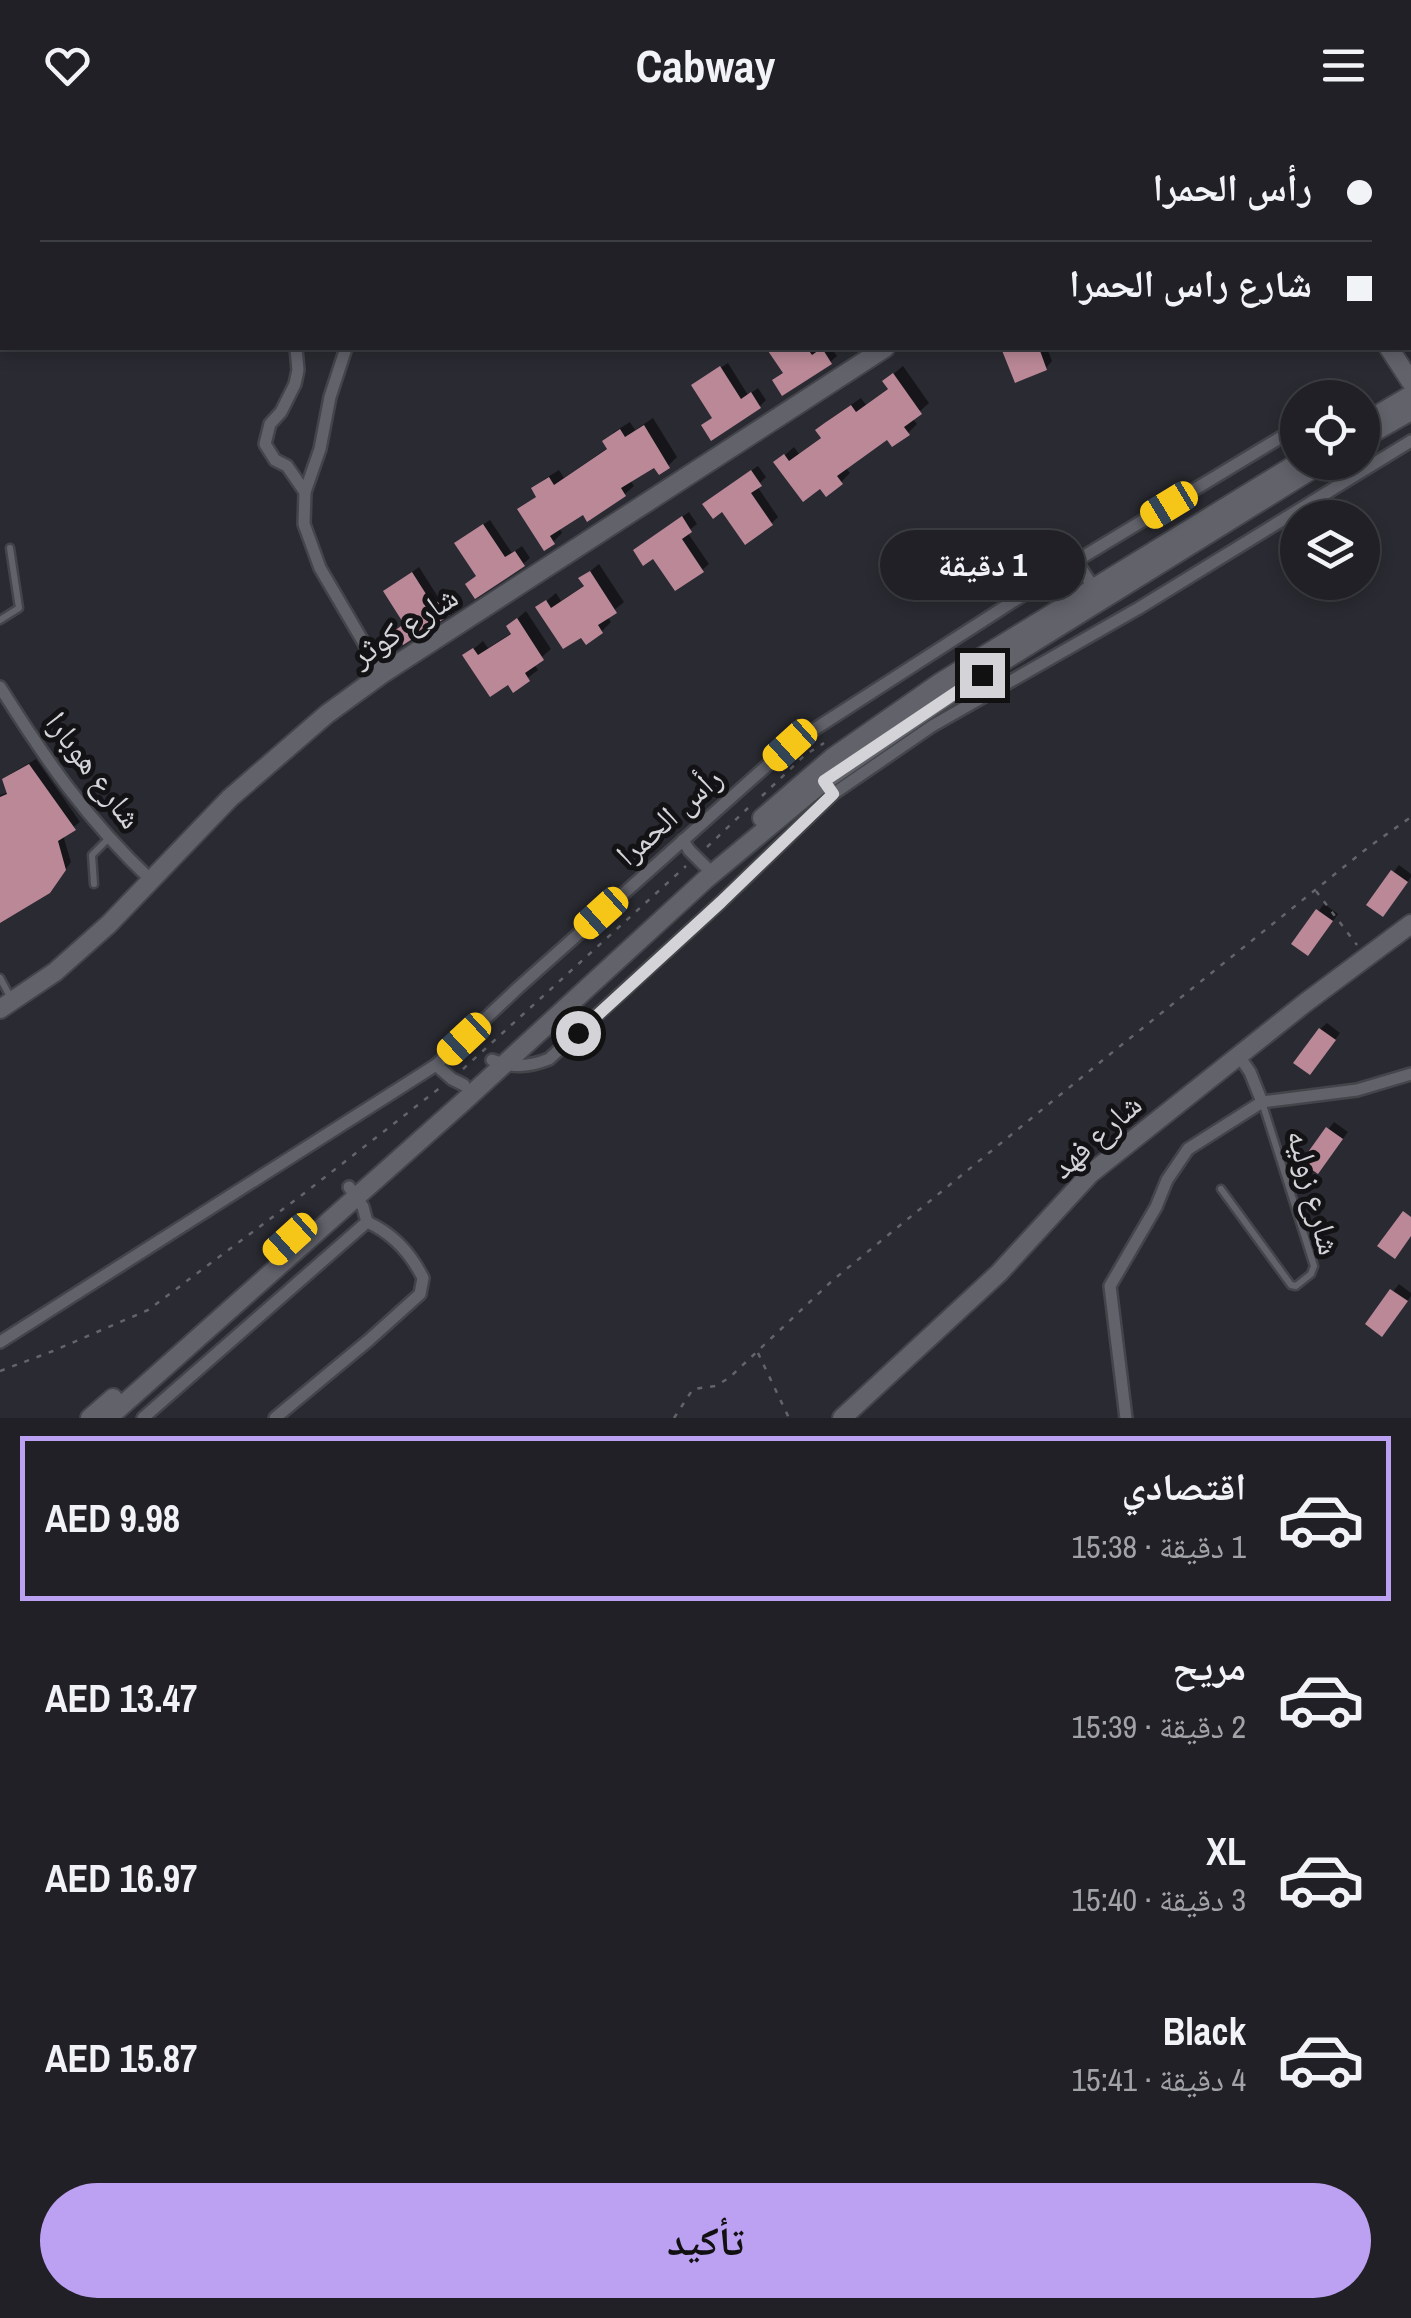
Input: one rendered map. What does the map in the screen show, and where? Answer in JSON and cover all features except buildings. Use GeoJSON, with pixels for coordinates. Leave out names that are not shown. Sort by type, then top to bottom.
{"type":"FeatureCollection","features":[{"type":"Feature","properties":{"kind":"street"},"geometry":{"type":"LineString","coordinates":[[296,350],[295,384],[270,424],[265,444],[305,492]]}},
{"type":"Feature","properties":{"kind":"street"},"geometry":{"type":"LineString","coordinates":[[345,350],[305,492],[304,524],[320,568],[382,674]]}},
{"type":"Feature","properties":{"kind":"street","name":"شارع كوثر"},"geometry":{"type":"LineString","coordinates":[[6,1005],[55,972],[109,924],[230,798],[327,714],[382,674],[882,350]]}},
{"type":"Feature","properties":{"kind":"street"},"geometry":{"type":"LineString","coordinates":[[1390,350],[1411,382]]}},
{"type":"Feature","properties":{"kind":"street"},"geometry":{"type":"LineString","coordinates":[[1380,413],[1411,395]]}},
{"type":"Feature","properties":{"kind":"street"},"geometry":{"type":"LineString","coordinates":[[1380,429],[1411,411]]}},
{"type":"Feature","properties":{"kind":"street","name":"رأس الحمرا"},"geometry":{"type":"LineString","coordinates":[[0,1342],[436,1065],[790,745],[1076,561],[1280,439]]}},
{"type":"Feature","properties":{"kind":"street"},"geometry":{"type":"LineString","coordinates":[[498,1062],[529,1067],[549,1059],[721,902],[825,782],[1139,608],[1411,441]]}},
{"type":"Feature","properties":{"kind":"street"},"geometry":{"type":"LineString","coordinates":[[90,1418],[470,1087],[709,870],[825,782],[941,682],[1098,594],[1280,475]]}},
{"type":"Feature","properties":{"kind":"street"},"geometry":{"type":"LineString","coordinates":[[1206,526],[1291,480]]}},
{"type":"Feature","properties":{"kind":"street"},"geometry":{"type":"LineString","coordinates":[[1333,480],[1337,486]]}},
{"type":"Feature","properties":{"kind":"street"},"geometry":{"type":"LineString","coordinates":[[1206,526],[1224,556]]}},
{"type":"Feature","properties":{"kind":"street"},"geometry":{"type":"LineString","coordinates":[[1076,561],[1098,594]]}},
{"type":"Feature","properties":{"kind":"street","name":"شارع هوبارا"},"geometry":{"type":"LineString","coordinates":[[0,687],[74,798],[150,880]]}},
{"type":"Feature","properties":{"kind":"street"},"geometry":{"type":"LineString","coordinates":[[683,840],[709,870]]}},
{"type":"Feature","properties":{"kind":"street","name":"شارع فهد"},"geometry":{"type":"LineString","coordinates":[[842,1418],[999,1274],[1090,1174],[1411,924]]}},
{"type":"Feature","properties":{"kind":"street"},"geometry":{"type":"LineString","coordinates":[[1239,1056],[1262,1102]]}},
{"type":"Feature","properties":{"kind":"street"},"geometry":{"type":"LineString","coordinates":[[436,1065],[452,1079],[470,1087]]}},
{"type":"Feature","properties":{"kind":"street"},"geometry":{"type":"LineString","coordinates":[[1126,1418],[1110,1286],[1188,1149],[1262,1102],[1357,1090],[1411,1074]]}},
{"type":"Feature","properties":{"kind":"street"},"geometry":{"type":"LineString","coordinates":[[352,1191],[364,1208],[367,1222]]}},
{"type":"Feature","properties":{"kind":"street"},"geometry":{"type":"LineString","coordinates":[[108,1418],[352,1191]]}},
{"type":"Feature","properties":{"kind":"street"},"geometry":{"type":"LineString","coordinates":[[144,1418],[367,1222]]}},
{"type":"Feature","properties":{"kind":"street"},"geometry":{"type":"LineString","coordinates":[[276,1418],[420,1294],[424,1278],[415,1262],[388,1233],[367,1222]]}},
{"type":"Feature","properties":{"kind":"lane"},"geometry":{"type":"LineString","coordinates":[[0,620],[19,608],[10,548]]}},
{"type":"Feature","properties":{"kind":"lane"},"geometry":{"type":"LineString","coordinates":[[94,884],[92,855],[108,838]]}},
{"type":"Feature","properties":{"kind":"lane"},"geometry":{"type":"LineString","coordinates":[[0,978],[6,1005]]}},
{"type":"Feature","properties":{"kind":"lane","name":"شارع زوليه"},"geometry":{"type":"LineString","coordinates":[[1221,1189],[1290,1285],[1296,1286],[1312,1274],[1314,1266],[1262,1102]]}},
{"type":"Feature","properties":{"kind":"path"},"geometry":{"type":"LineString","coordinates":[[674,1418],[693,1389],[715,1386],[729,1378],[848,1268],[1315,890],[1411,818]]}},
{"type":"Feature","properties":{"kind":"path"},"geometry":{"type":"LineString","coordinates":[[1315,890],[1366,956]]}},
{"type":"Feature","properties":{"kind":"path"},"geometry":{"type":"LineString","coordinates":[[757,1352],[789,1418]]}},
{"type":"Feature","properties":{"kind":"route"},"geometry":{"type":"LineString","coordinates":[[578,1033],[833,794],[824,781],[982,675]]}}]}
